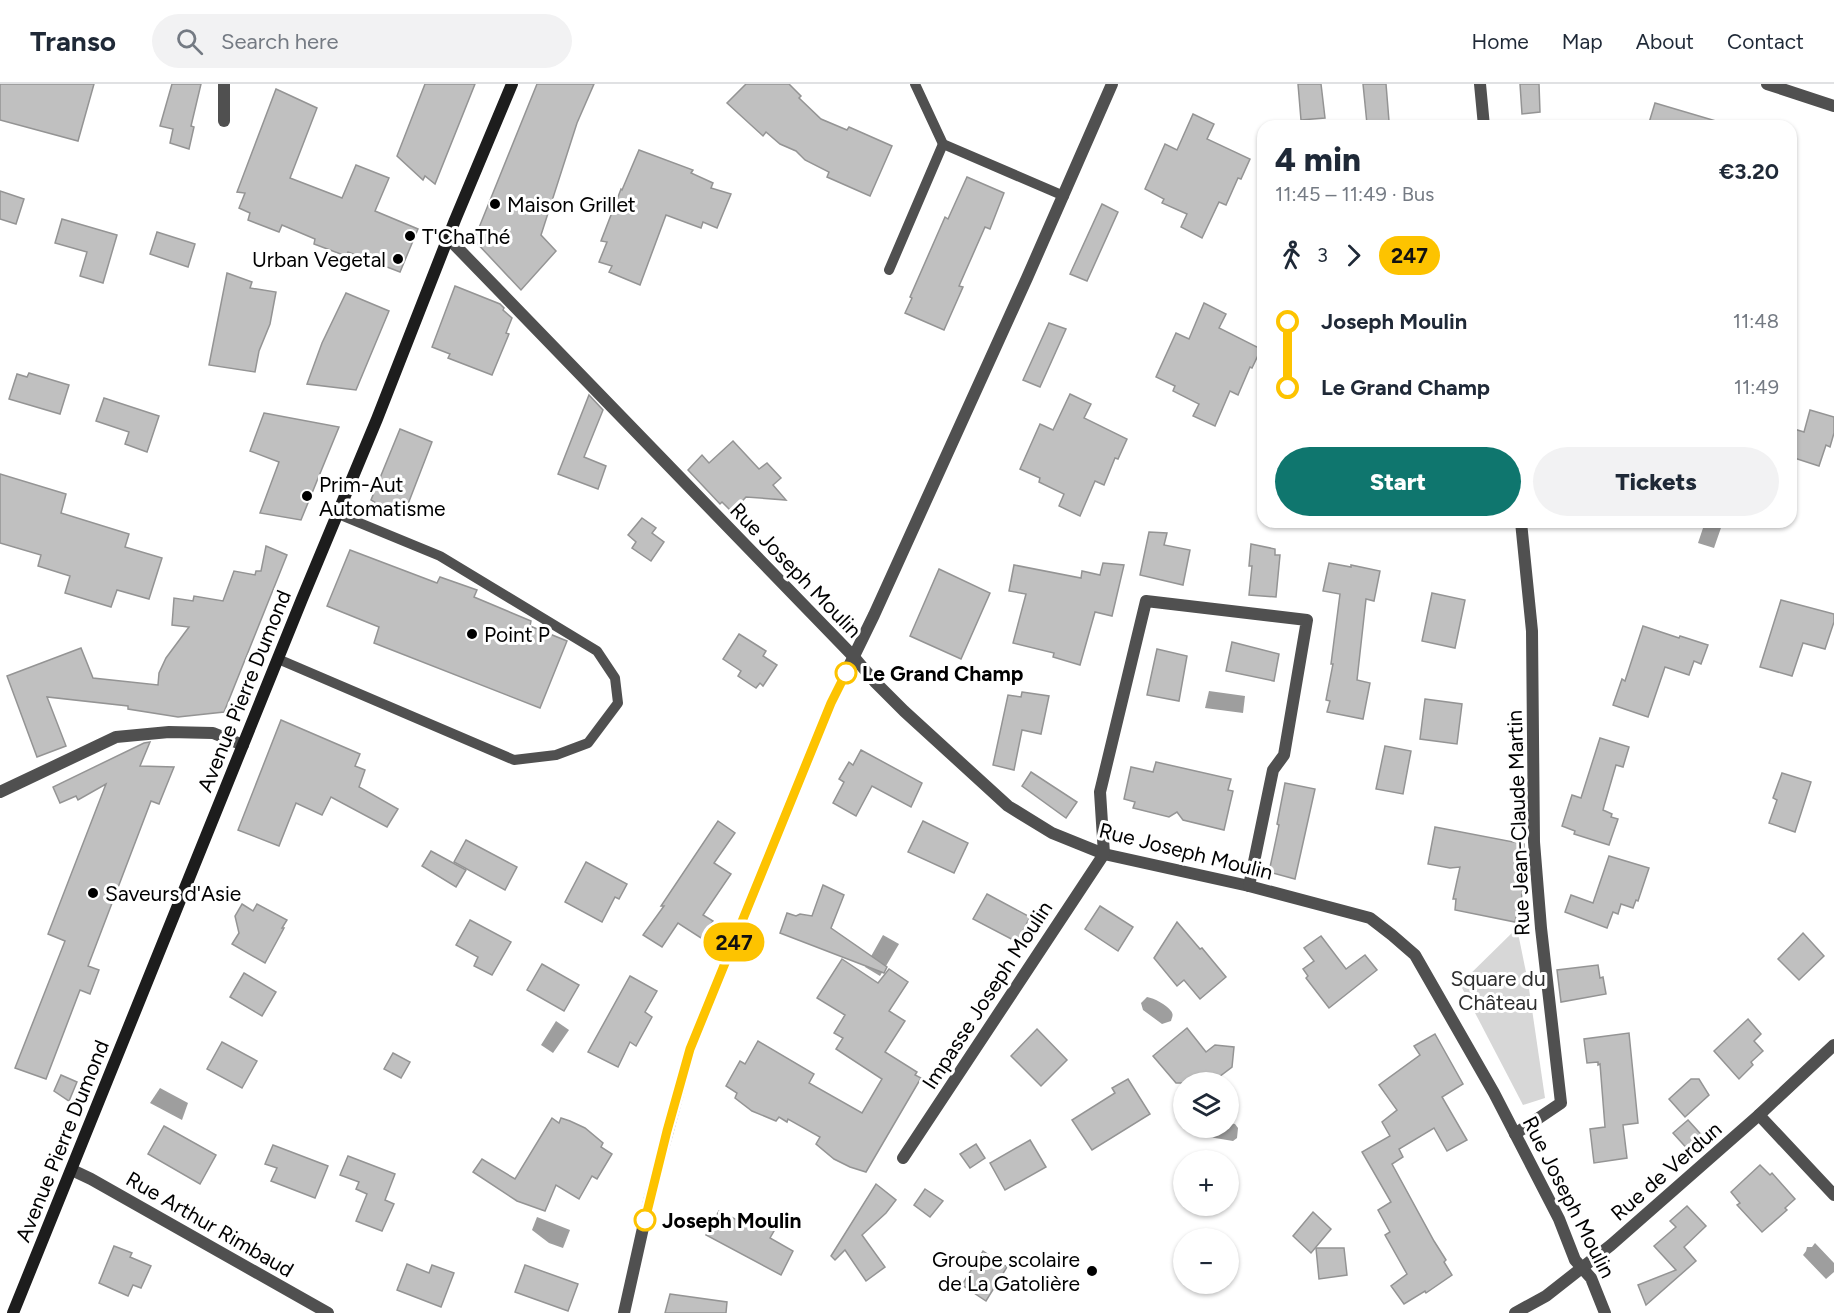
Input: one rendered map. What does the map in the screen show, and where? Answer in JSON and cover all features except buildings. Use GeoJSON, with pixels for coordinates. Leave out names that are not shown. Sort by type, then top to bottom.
{"type":"FeatureCollection","features":[{"type":"Feature","properties":{"kind":"main road","name":"Avenue Pierre Dumond"},"geometry":{"type":"LineString","coordinates":[[13,1313],[512,84]]}},
{"type":"Feature","properties":{"kind":"street"},"geometry":{"type":"LineString","coordinates":[[224,84],[224,121]]}},
{"type":"Feature","properties":{"kind":"street"},"geometry":{"type":"LineString","coordinates":[[624,1313],[649,1201],[690,1049],[831,703],[1064,196],[1112,84]]}},
{"type":"Feature","properties":{"kind":"street"},"geometry":{"type":"LineString","coordinates":[[1480,84],[1483,120]]}},
{"type":"Feature","properties":{"kind":"street"},"geometry":{"type":"LineString","coordinates":[[1767,84],[1834,106]]}},
{"type":"Feature","properties":{"kind":"street","name":"Rue Joseph Moulin"},"geometry":{"type":"LineString","coordinates":[[448,238],[854,657],[875,682],[1008,806],[1052,833],[1104,854],[1249,886],[1370,918],[1415,955],[1494,1092],[1559,1219],[1575,1260],[1591,1278],[1605,1313]]}},
{"type":"Feature","properties":{"kind":"street","name":"Rue Jean-Claude Martin"},"geometry":{"type":"LineString","coordinates":[[1515,1134],[1561,1103],[1541,928],[1534,842],[1532,632],[1522,528]]}},
{"type":"Feature","properties":{"kind":"street"},"geometry":{"type":"LineString","coordinates":[[1104,854],[1100,792],[1146,601],[1307,620],[1284,755],[1273,770],[1249,886]]}},
{"type":"Feature","properties":{"kind":"street"},"geometry":{"type":"LineString","coordinates":[[0,792],[116,737],[169,732],[213,733],[243,745]]}},
{"type":"Feature","properties":{"kind":"street","name":"Impasse Joseph Moulin"},"geometry":{"type":"LineString","coordinates":[[903,1158],[1104,854]]}},
{"type":"Feature","properties":{"kind":"street","name":"Rue de Verdun"},"geometry":{"type":"LineString","coordinates":[[1515,1313],[1546,1296],[1611,1245],[1834,1046]]}},
{"type":"Feature","properties":{"kind":"street"},"geometry":{"type":"LineString","coordinates":[[1759,1115],[1834,1195]]}},
{"type":"Feature","properties":{"kind":"street","name":"Rue Arthur Rimbaud"},"geometry":{"type":"LineString","coordinates":[[72,1170],[92,1179],[328,1313]]}},
{"type":"Feature","properties":{"kind":"lane"},"geometry":{"type":"LineString","coordinates":[[915,84],[943,144],[1064,196]]}},
{"type":"Feature","properties":{"kind":"lane"},"geometry":{"type":"LineString","coordinates":[[889,270],[943,144]]}},
{"type":"Feature","properties":{"kind":"lane"},"geometry":{"type":"LineString","coordinates":[[278,659],[514,760],[556,755],[588,743],[618,703],[615,678],[597,651],[440,556],[338,514]]}},
{"type":"Feature","properties":{"kind":"green space","name":"Square du Château"},"geometry":{"type":"Polygon","coordinates":[[[1517,928],[1528,982],[1545,1098],[1523,1105],[1460,984],[1517,928]]]}},
{"type":"Feature","properties":{"kind":"shaded area"},"geometry":{"type":"Polygon","coordinates":[[[1703,528],[1721,528],[1714,548],[1698,543],[1703,528]]]}},
{"type":"Feature","properties":{"kind":"shaded area"},"geometry":{"type":"Polygon","coordinates":[[[1209,691],[1245,696],[1243,713],[1205,708],[1209,691]]]}},
{"type":"Feature","properties":{"kind":"shaded area"},"geometry":{"type":"Polygon","coordinates":[[[883,935],[899,944],[880,976],[865,967],[883,935]]]}},
{"type":"Feature","properties":{"kind":"shaded area"},"geometry":{"type":"Polygon","coordinates":[[[1147,997],[1160,1002],[1169,1009],[1172,1014],[1171,1021],[1162,1024],[1143,1010],[1141,1003],[1147,997]]]}},
{"type":"Feature","properties":{"kind":"shaded area"},"geometry":{"type":"Polygon","coordinates":[[[556,1021],[569,1030],[553,1053],[541,1045],[556,1021]]]}},
{"type":"Feature","properties":{"kind":"shaded area"},"geometry":{"type":"Polygon","coordinates":[[[160,1088],[188,1103],[182,1120],[150,1103],[160,1088]]]}},
{"type":"Feature","properties":{"kind":"shaded area"},"geometry":{"type":"Polygon","coordinates":[[[1215,1138],[1237,1138],[1233,1141],[1215,1138]]]}},
{"type":"Feature","properties":{"kind":"shaded area"},"geometry":{"type":"Polygon","coordinates":[[[537,1217],[570,1230],[563,1248],[549,1243],[532,1230],[537,1217]]]}},
{"type":"Feature","properties":{"kind":"shaded area"},"geometry":{"type":"Polygon","coordinates":[[[1815,1243],[1834,1263],[1834,1272],[1826,1279],[1803,1255],[1807,1247],[1812,1247],[1815,1243]]]}},
{"type":"Feature","properties":{"kind":"bus line","name":"247"},"geometry":{"type":"LineString","coordinates":[[645,1220],[690,1049],[831,703],[846,673]]}},
{"type":"Feature","properties":{"kind":"place","name":"Maison Grillet"},"geometry":{"type":"Point","coordinates":[495,204]}},
{"type":"Feature","properties":{"kind":"place","name":"T'ChaThé"},"geometry":{"type":"Point","coordinates":[410,236]}},
{"type":"Feature","properties":{"kind":"place","name":"Urban Vegetal"},"geometry":{"type":"Point","coordinates":[398,259]}},
{"type":"Feature","properties":{"kind":"place","name":"Prim-Aut Automatisme"},"geometry":{"type":"Point","coordinates":[307,496]}},
{"type":"Feature","properties":{"kind":"place","name":"Point P"},"geometry":{"type":"Point","coordinates":[472,634]}},
{"type":"Feature","properties":{"kind":"place","name":"Le Grand Champ"},"geometry":{"type":"Point","coordinates":[846,673]}},
{"type":"Feature","properties":{"kind":"place","name":"Saveurs d'Asie"},"geometry":{"type":"Point","coordinates":[93,893]}},
{"type":"Feature","properties":{"kind":"place","name":"Joseph Moulin"},"geometry":{"type":"Point","coordinates":[645,1220]}},
{"type":"Feature","properties":{"kind":"place","name":"Groupe scolaire de La Gatolière"},"geometry":{"type":"Point","coordinates":[1092,1271]}}]}
